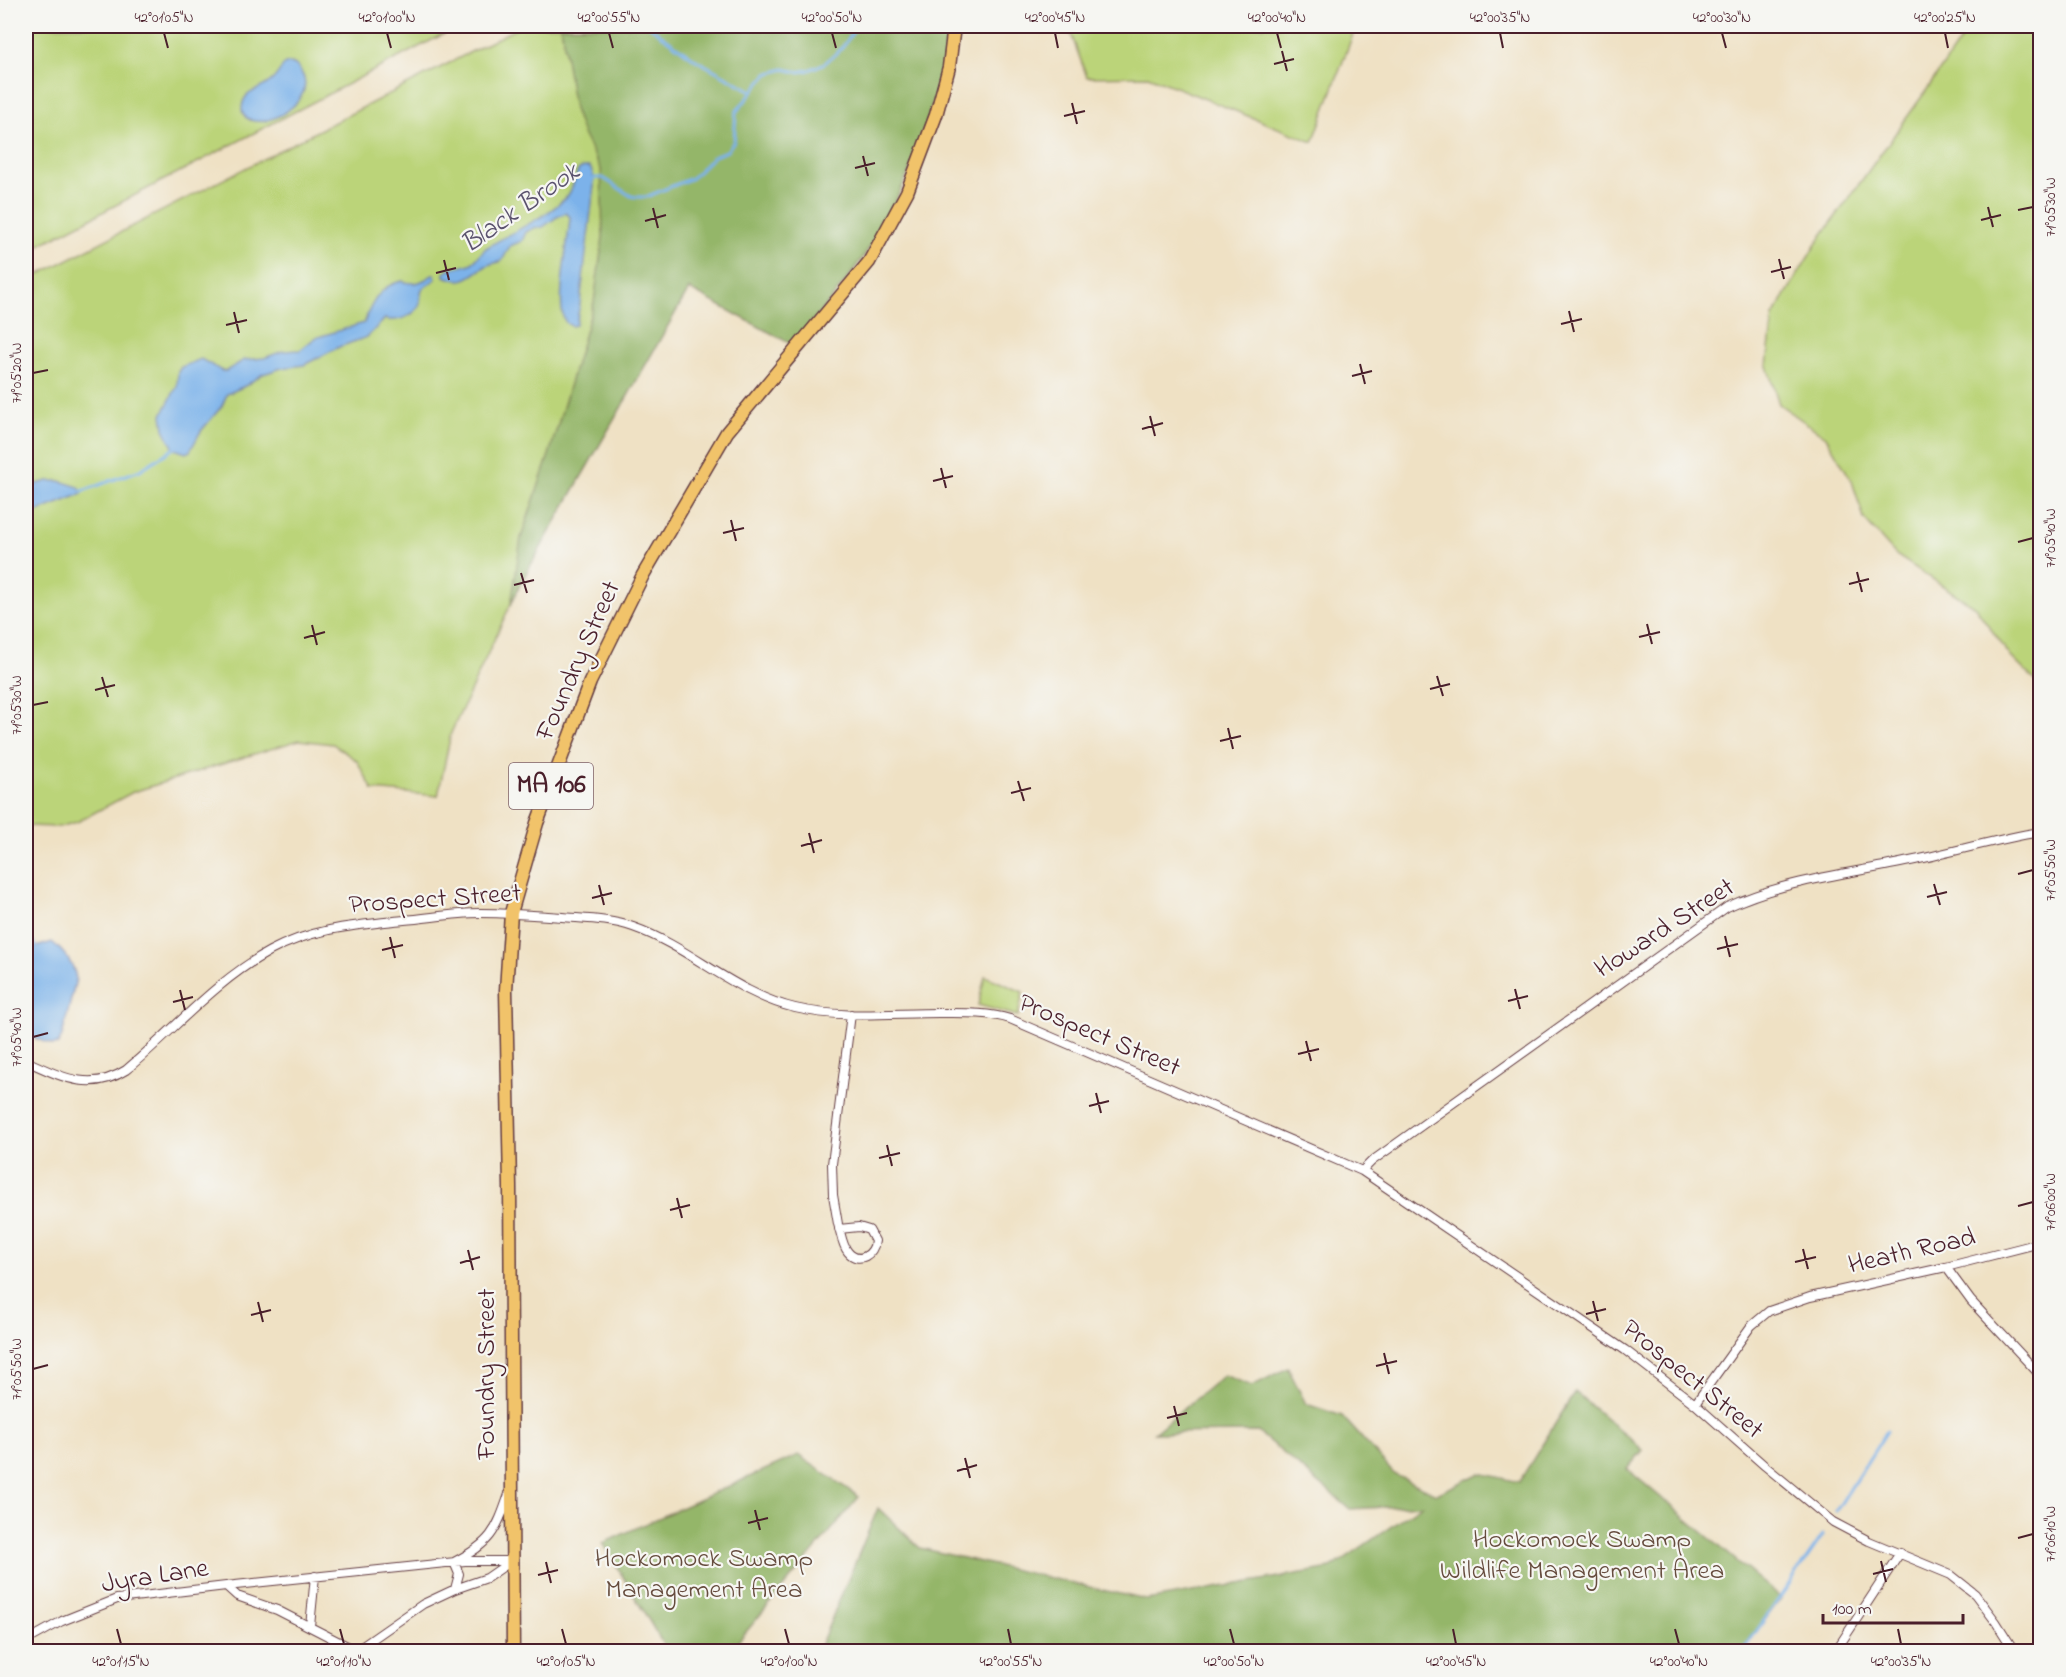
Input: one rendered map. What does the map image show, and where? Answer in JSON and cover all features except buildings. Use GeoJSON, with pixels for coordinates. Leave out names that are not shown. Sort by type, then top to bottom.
{"type":"FeatureCollection","features":[{"type":"Feature","properties":{"kind":"main road","name":"Foundry Street"},"geometry":{"type":"LineString","coordinates":[[513,1652],[510,1197],[506,990],[511,913],[537,823],[600,661],[643,575],[727,432],[869,262],[907,192],[936,115],[949,67],[954,26]]}},
{"type":"Feature","properties":{"kind":"street","name":"Howard Street"},"geometry":{"type":"LineString","coordinates":[[1362,1171],[1391,1147],[1727,907],[1786,885],[2040,832]]}},
{"type":"Feature","properties":{"kind":"street","name":"Prospect Street"},"geometry":{"type":"LineString","coordinates":[[26,1061],[77,1081],[106,1080],[126,1070],[202,1001],[242,969],[268,952],[295,939],[322,930],[478,913],[511,913],[604,920],[626,925],[666,942],[768,1000],[807,1010],[851,1014],[971,1013],[1010,1019],[1362,1171],[1625,1350],[1695,1404],[1833,1522],[1869,1541],[1951,1575],[1975,1594],[2015,1652]]}},
{"type":"Feature","properties":{"kind":"street"},"geometry":{"type":"LineString","coordinates":[[839,1229],[860,1227],[869,1230],[875,1241],[873,1251],[862,1258],[852,1256],[845,1248],[839,1229],[833,1196],[832,1170],[851,1014]]}},
{"type":"Feature","properties":{"kind":"street","name":"Heath Road"},"geometry":{"type":"LineString","coordinates":[[1695,1404],[1751,1326],[1769,1311],[1810,1297],[1946,1267],[2040,1243]]}},
{"type":"Feature","properties":{"kind":"street"},"geometry":{"type":"LineString","coordinates":[[1946,1267],[1971,1301],[2040,1375]]}},
{"type":"Feature","properties":{"kind":"street"},"geometry":{"type":"LineString","coordinates":[[455,1588],[459,1574],[454,1562],[474,1552],[487,1540],[499,1521],[511,1487]]}},
{"type":"Feature","properties":{"kind":"street"},"geometry":{"type":"LineString","coordinates":[[1835,1652],[1900,1553]]}},
{"type":"Feature","properties":{"kind":"street"},"geometry":{"type":"LineString","coordinates":[[354,1651],[416,1608],[455,1588],[487,1578],[512,1561]]}},
{"type":"Feature","properties":{"kind":"street","name":"Jyra Lane"},"geometry":{"type":"LineString","coordinates":[[26,1641],[62,1621],[117,1599],[454,1562],[512,1561]]}},
{"type":"Feature","properties":{"kind":"street"},"geometry":{"type":"LineString","coordinates":[[310,1626],[315,1576]]}},
{"type":"Feature","properties":{"kind":"street","name":"Jyra Lane"},"geometry":{"type":"LineString","coordinates":[[226,1586],[237,1596],[278,1610],[354,1651]]}},
{"type":"Feature","properties":{"kind":"green space"},"geometry":{"type":"Polygon","coordinates":[[[26,26],[459,26],[26,252],[26,26]]]}},
{"type":"Feature","properties":{"kind":"green space"},"geometry":{"type":"Polygon","coordinates":[[[521,26],[949,26],[936,87],[917,147],[893,204],[862,259],[689,289],[521,582],[451,733],[438,796],[373,790],[357,761],[333,744],[299,740],[133,792],[77,822],[59,827],[26,826],[26,281],[521,26]]]}},
{"type":"Feature","properties":{"kind":"green space"},"geometry":{"type":"Polygon","coordinates":[[[561,26],[949,26],[936,92],[915,156],[887,218],[851,274],[793,345],[689,289],[521,582],[511,605],[521,538],[549,455],[594,302],[603,237],[601,169],[583,134],[574,109],[561,26]]]}},
{"type":"Feature","properties":{"kind":"green space"},"geometry":{"type":"Polygon","coordinates":[[[1035,26],[1356,26],[1313,142],[1148,76],[1087,77],[1071,34],[1035,26]]]}},
{"type":"Feature","properties":{"kind":"green space"},"geometry":{"type":"Polygon","coordinates":[[[1970,26],[2040,26],[2040,686],[2011,657],[1975,607],[1896,555],[1864,519],[1852,481],[1826,437],[1779,404],[1767,366],[1773,316],[1816,244],[1970,26]]]}},
{"type":"Feature","properties":{"kind":"green space"},"geometry":{"type":"Polygon","coordinates":[[[985,976],[1023,992],[1018,1016],[978,1005],[985,976]]]}},
{"type":"Feature","properties":{"kind":"green space","name":"Hockomock Swamp Wildlife Management Area"},"geometry":{"type":"Polygon","coordinates":[[[1288,1368],[1306,1404],[1342,1416],[1395,1475],[1437,1494],[1480,1473],[1519,1482],[1575,1392],[1643,1450],[1627,1469],[1781,1598],[1742,1651],[818,1651],[878,1508],[920,1548],[1146,1600],[1331,1568],[1422,1505],[1350,1509],[1258,1432],[1154,1433],[1224,1375],[1252,1386],[1288,1368]]]}},
{"type":"Feature","properties":{"kind":"green space","name":"Hockomock Swamp Management Area"},"geometry":{"type":"Polygon","coordinates":[[[798,1455],[859,1497],[730,1651],[667,1651],[603,1543],[798,1455]]]}},
{"type":"Feature","properties":{"kind":"water"},"geometry":{"type":"Polygon","coordinates":[[[291,63],[301,72],[305,84],[302,96],[282,114],[269,120],[257,121],[247,118],[242,110],[248,94],[267,84],[285,64],[291,63]]]}},
{"type":"Feature","properties":{"kind":"water"},"geometry":{"type":"Polygon","coordinates":[[[590,167],[594,186],[576,325],[567,324],[562,313],[562,287],[570,217],[566,213],[543,227],[526,232],[522,241],[510,246],[502,261],[488,265],[463,280],[444,276],[444,273],[451,269],[472,263],[486,248],[529,224],[560,203],[572,189],[579,169],[590,167]]]}},
{"type":"Feature","properties":{"kind":"water"},"geometry":{"type":"Polygon","coordinates":[[[434,274],[436,279],[423,288],[419,306],[411,314],[398,320],[385,319],[367,337],[339,347],[304,365],[263,374],[227,394],[222,406],[201,431],[190,451],[186,453],[174,449],[164,429],[162,415],[177,386],[178,372],[181,367],[201,359],[226,371],[244,360],[264,358],[283,351],[300,350],[315,338],[364,323],[377,296],[394,283],[419,282],[434,274]]]}},
{"type":"Feature","properties":{"kind":"water"},"geometry":{"type":"Polygon","coordinates":[[[48,481],[60,481],[79,487],[82,494],[26,516],[26,487],[48,481]]]}},
{"type":"Feature","properties":{"kind":"water"},"geometry":{"type":"Polygon","coordinates":[[[52,942],[68,959],[76,979],[62,1036],[58,1044],[53,1045],[26,1035],[26,954],[36,947],[52,942]]]}},
{"type":"Feature","properties":{"kind":"waterway"},"geometry":{"type":"LineString","coordinates":[[649,26],[696,60],[752,91]]}},
{"type":"Feature","properties":{"kind":"waterway","name":"Black Brook"},"geometry":{"type":"LineString","coordinates":[[592,181],[594,178],[603,178],[631,196],[646,197],[692,178],[714,156],[727,151],[734,141],[736,112],[767,74],[784,69],[798,72],[809,70],[825,63],[842,48],[857,26]]}},
{"type":"Feature","properties":{"kind":"waterway","name":"Black Brook"},"geometry":{"type":"LineString","coordinates":[[80,492],[140,470],[176,447]]}},
{"type":"Feature","properties":{"kind":"waterway"},"geometry":{"type":"LineString","coordinates":[[26,931],[36,947]]}},
{"type":"Feature","properties":{"kind":"waterway"},"geometry":{"type":"LineString","coordinates":[[1836,1511],[1887,1431]]}},
{"type":"Feature","properties":{"kind":"waterway"},"geometry":{"type":"LineString","coordinates":[[1742,1652],[1823,1535]]}}]}
